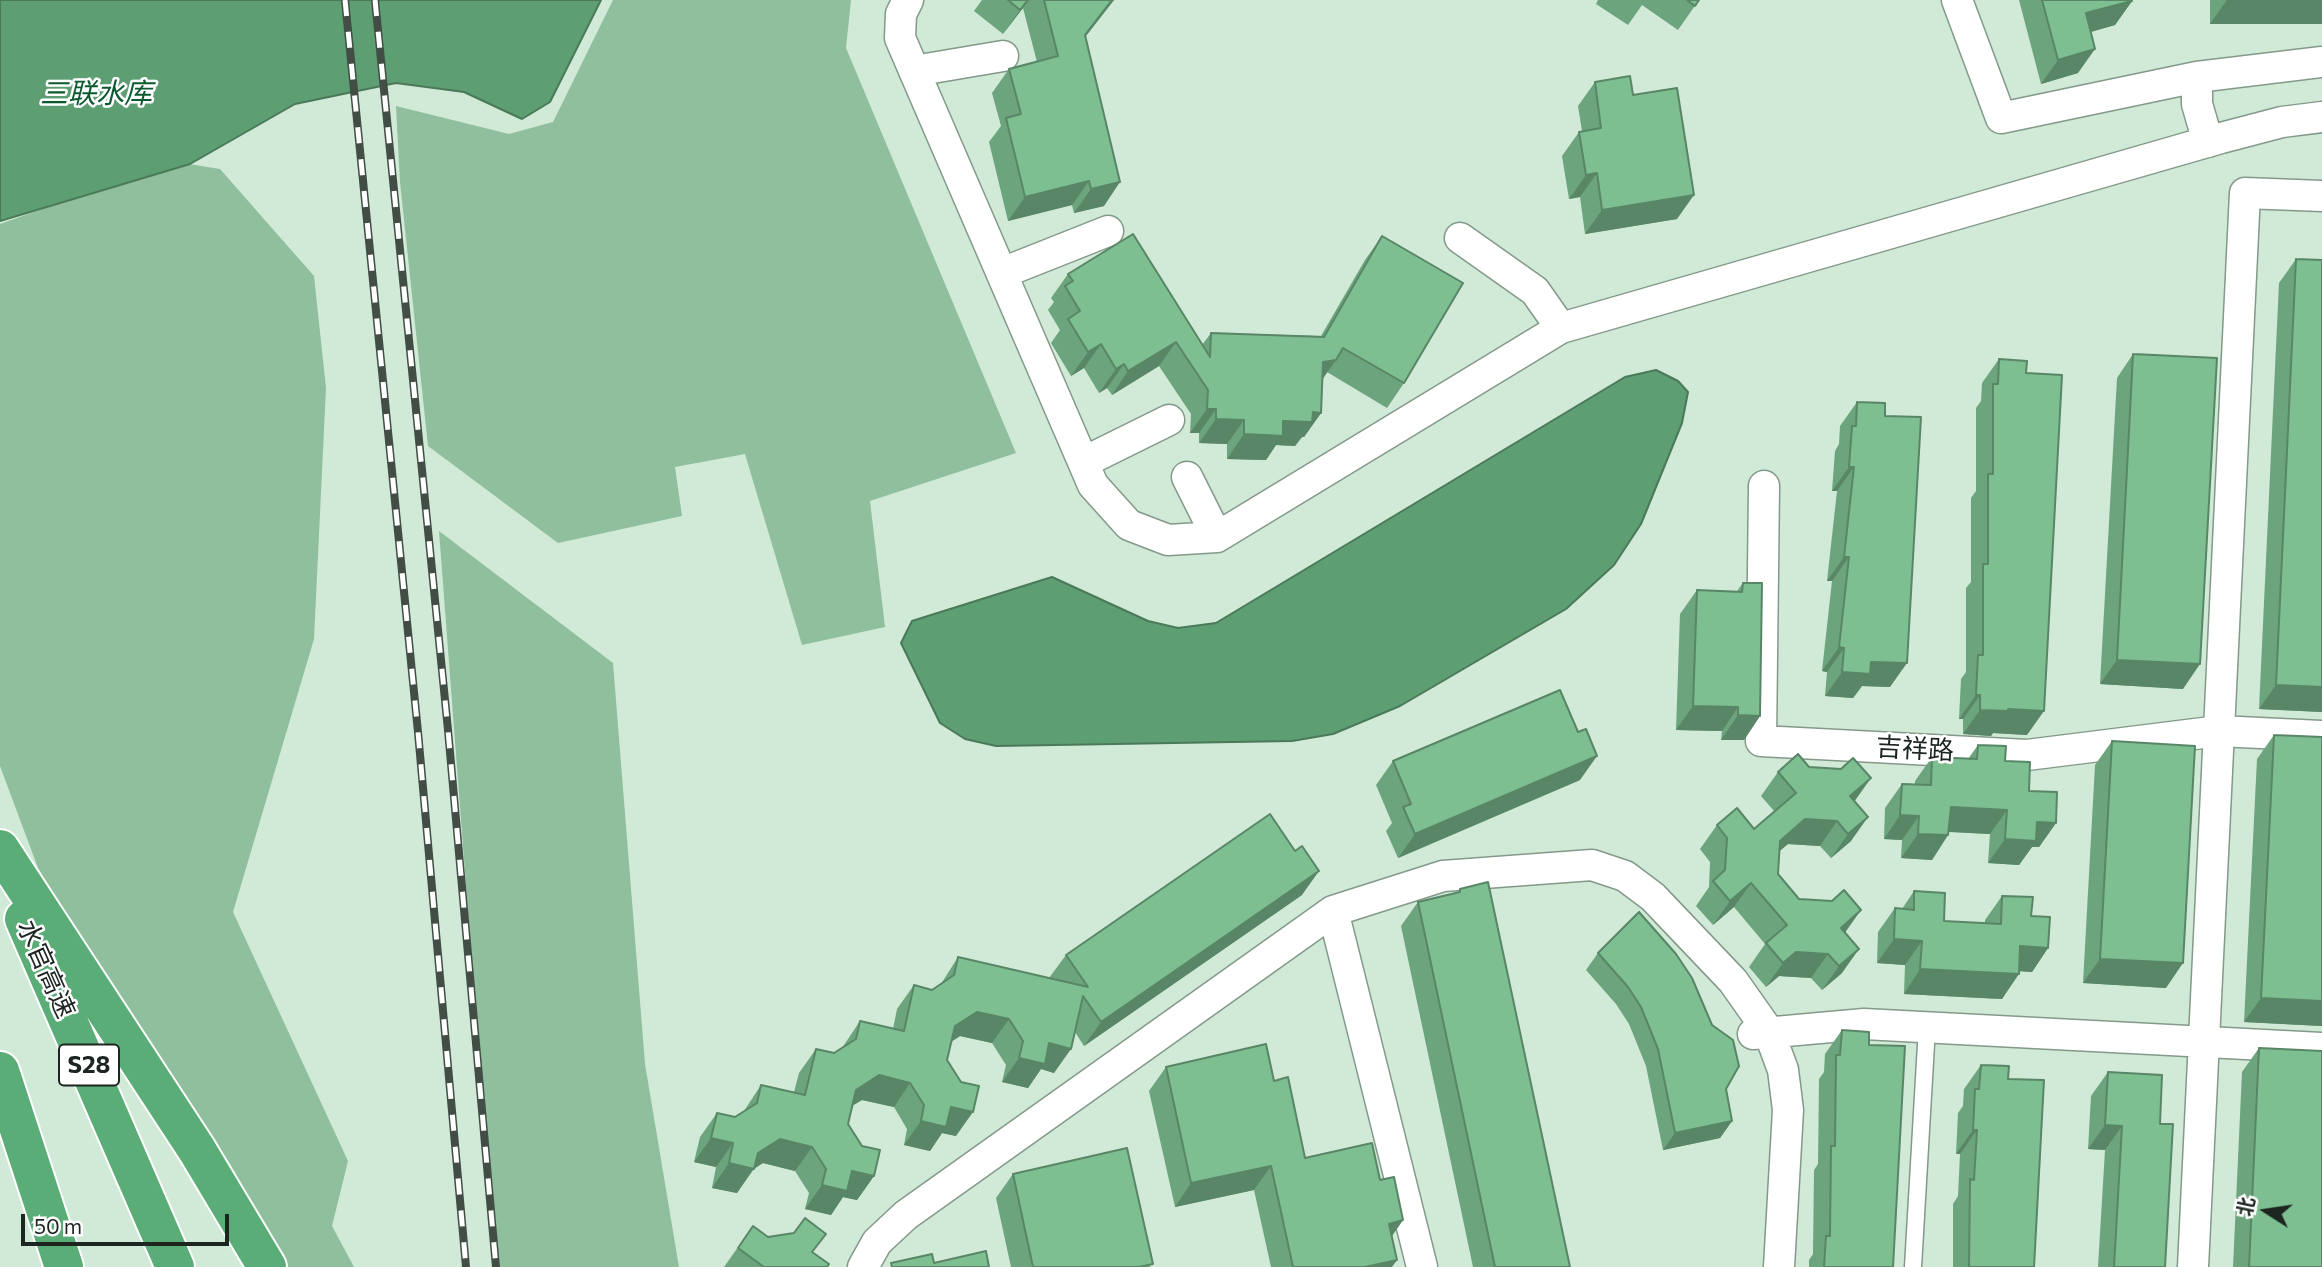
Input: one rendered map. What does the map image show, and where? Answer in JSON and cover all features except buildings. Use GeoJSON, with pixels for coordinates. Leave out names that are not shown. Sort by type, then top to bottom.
{"type":"FeatureCollection","features":[{"type":"Feature","properties":{"kind":"highway"},"geometry":{"type":"LineString","coordinates":[[0,849],[189,1138],[267,1267]]}},
{"type":"Feature","properties":{"kind":"highway","name":"水官高速"},"geometry":{"type":"LineString","coordinates":[[0,865],[176,1267]]}},
{"type":"Feature","properties":{"kind":"highway"},"geometry":{"type":"LineString","coordinates":[[0,1071],[64,1267]]}},
{"type":"Feature","properties":{"kind":"street"},"geometry":{"type":"LineString","coordinates":[[908,0],[901,14],[900,38],[1093,485],[1129,525],[1168,540],[1217,537],[1561,328],[2208,142],[2283,122],[2322,117]]}},
{"type":"Feature","properties":{"kind":"street"},"geometry":{"type":"LineString","coordinates":[[1956,0],[2001,118],[2197,77],[2322,62]]}},
{"type":"Feature","properties":{"kind":"street"},"geometry":{"type":"LineString","coordinates":[[914,71],[1003,56]]}},
{"type":"Feature","properties":{"kind":"street"},"geometry":{"type":"LineString","coordinates":[[2197,77],[2197,104],[2208,142]]}},
{"type":"Feature","properties":{"kind":"street"},"geometry":{"type":"LineString","coordinates":[[2193,1267],[2245,193],[2322,196]]}},
{"type":"Feature","properties":{"kind":"street"},"geometry":{"type":"LineString","coordinates":[[1002,274],[1108,231]]}},
{"type":"Feature","properties":{"kind":"street"},"geometry":{"type":"LineString","coordinates":[[1460,238],[1535,291],[1561,328]]}},
{"type":"Feature","properties":{"kind":"street"},"geometry":{"type":"LineString","coordinates":[[1084,462],[1168,420]]}},
{"type":"Feature","properties":{"kind":"street"},"geometry":{"type":"LineString","coordinates":[[1187,477],[1217,537]]}},
{"type":"Feature","properties":{"kind":"street","name":"吉祥路"},"geometry":{"type":"LineString","coordinates":[[1764,486],[1761,741],[2028,755],[2219,731],[2322,736]]}},
{"type":"Feature","properties":{"kind":"street"},"geometry":{"type":"LineString","coordinates":[[863,1267],[877,1242],[906,1215],[1333,911],[1443,876],[1592,865],[1625,876],[1653,897],[1733,981],[1783,1070],[1788,1110],[1779,1267]]}},
{"type":"Feature","properties":{"kind":"street"},"geometry":{"type":"LineString","coordinates":[[1333,911],[1422,1267]]}},
{"type":"Feature","properties":{"kind":"street"},"geometry":{"type":"LineString","coordinates":[[1761,1033],[1864,1024],[2322,1048]]}},
{"type":"Feature","properties":{"kind":"lane"},"geometry":{"type":"LineString","coordinates":[[1913,1267],[1927,1027]]}},
{"type":"Feature","properties":{"kind":"shaded area"},"geometry":{"type":"Polygon","coordinates":[[[613,0],[851,0],[846,48],[1016,453],[870,501],[885,627],[802,645],[745,454],[675,467],[682,516],[558,543],[428,446],[400,182],[396,106],[509,134],[553,122],[613,0]]]}},
{"type":"Feature","properties":{"kind":"shaded area"},"geometry":{"type":"Polygon","coordinates":[[[176,162],[220,169],[314,276],[326,388],[314,639],[233,912],[348,1161],[332,1226],[354,1267],[282,1267],[38,868],[0,766],[0,224],[176,162]]]}},
{"type":"Feature","properties":{"kind":"shaded area"},"geometry":{"type":"Polygon","coordinates":[[[439,531],[613,663],[645,1064],[679,1267],[495,1267],[439,531]]]}},
{"type":"Feature","properties":{"kind":"water","name":"三联水库"},"geometry":{"type":"Polygon","coordinates":[[[0,0],[601,0],[550,102],[522,119],[464,92],[396,83],[295,104],[190,164],[0,221],[0,0]]]}},
{"type":"Feature","properties":{"kind":"water"},"geometry":{"type":"Polygon","coordinates":[[[1656,370],[1678,381],[1688,392],[1682,423],[1641,524],[1614,565],[1566,609],[1400,706],[1333,734],[1292,741],[996,746],[965,739],[940,723],[901,643],[912,621],[1052,577],[1148,621],[1178,628],[1216,623],[1625,377],[1656,370]]]}},
{"type":"Feature","properties":{"kind":"railway"},"geometry":{"type":"LineString","coordinates":[[345,0],[418,732],[466,1267]]}},
{"type":"Feature","properties":{"kind":"railway"},"geometry":{"type":"LineString","coordinates":[[375,0],[448,730],[496,1267]]}}]}
